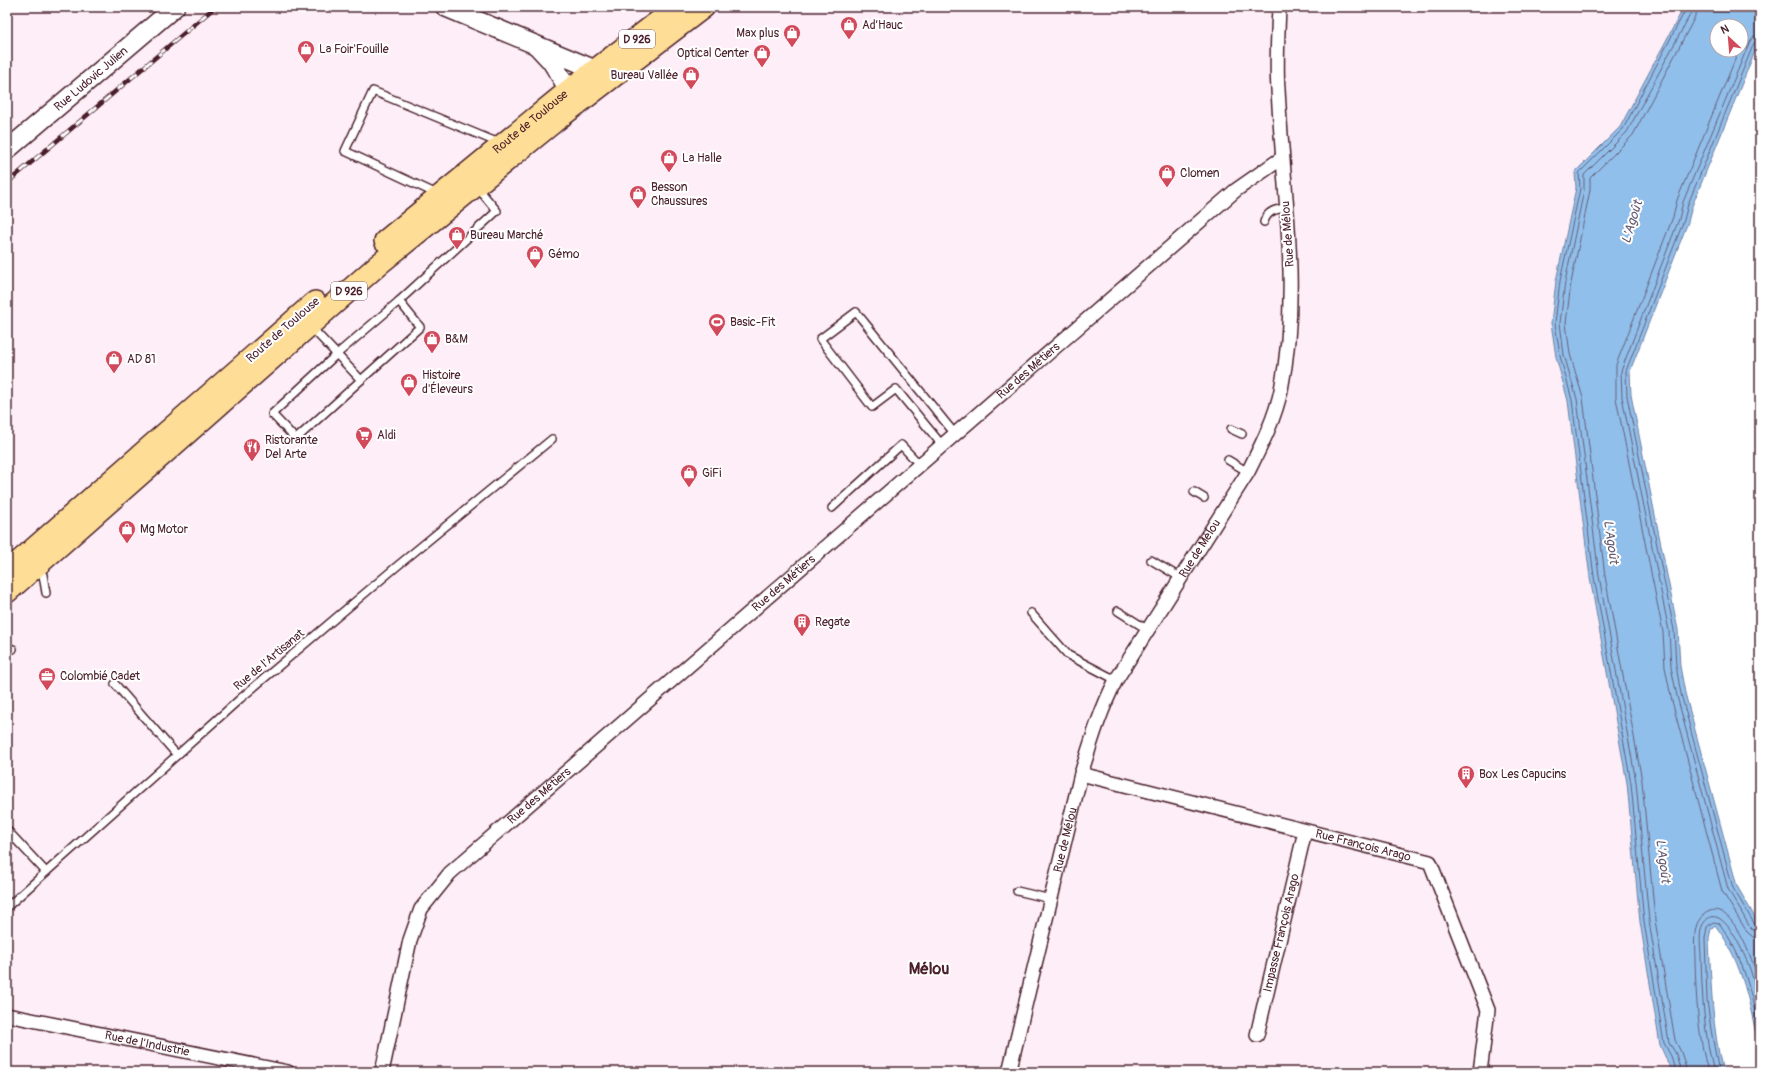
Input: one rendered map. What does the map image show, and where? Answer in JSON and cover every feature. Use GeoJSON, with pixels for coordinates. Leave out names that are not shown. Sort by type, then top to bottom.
{"type":"FeatureCollection","features":[{"type":"Feature","properties":{"kind":"main road","name":"Rue Ludovic Julien"},"geometry":{"type":"LineString","coordinates":[[7,150],[175,7]]}},
{"type":"Feature","properties":{"kind":"main road"},"geometry":{"type":"LineString","coordinates":[[446,7],[596,70]]}},
{"type":"Feature","properties":{"kind":"main road","name":"Route de Toulouse"},"geometry":{"type":"LineString","coordinates":[[7,572],[31,561],[358,264],[569,90],[677,7]]}},
{"type":"Feature","properties":{"kind":"main road","name":"D 926"},"geometry":{"type":"LineString","coordinates":[[7,592],[31,561],[310,326],[378,265],[554,122],[704,7]]}},
{"type":"Feature","properties":{"kind":"main road"},"geometry":{"type":"LineString","coordinates":[[534,43],[551,61],[569,90]]}},
{"type":"Feature","properties":{"kind":"street","name":"Rue de Mélou"},"geometry":{"type":"LineString","coordinates":[[1008,1072],[1081,774],[1104,703],[1116,680],[1248,472],[1264,440],[1281,391],[1291,300],[1291,257],[1277,81],[1279,7]]}},
{"type":"Feature","properties":{"kind":"street","name":"Rue des Métiers"},"geometry":{"type":"LineString","coordinates":[[382,1072],[410,940],[421,909],[450,873],[1247,181],[1282,158]]}},
{"type":"Feature","properties":{"kind":"street","name":"Rue François Arago"},"geometry":{"type":"LineString","coordinates":[[1081,774],[1430,862],[1488,1010],[1480,1072]]}},
{"type":"Feature","properties":{"kind":"street","name":"Impasse François Arago"},"geometry":{"type":"LineString","coordinates":[[1257,1035],[1305,830]]}},
{"type":"Feature","properties":{"kind":"street","name":"Rue de l'Industrie"},"geometry":{"type":"LineString","coordinates":[[7,1015],[288,1072]]}},
{"type":"Feature","properties":{"kind":"lane"},"geometry":{"type":"LineString","coordinates":[[440,196],[345,151],[373,91],[503,145]]}},
{"type":"Feature","properties":{"kind":"lane"},"geometry":{"type":"LineString","coordinates":[[399,301],[420,326],[296,439],[272,414],[497,211],[476,186]]}},
{"type":"Feature","properties":{"kind":"lane"},"geometry":{"type":"LineString","coordinates":[[1264,222],[1268,213],[1276,209],[1286,208]]}},
{"type":"Feature","properties":{"kind":"lane"},"geometry":{"type":"LineString","coordinates":[[942,445],[896,389],[872,407],[820,340],[856,312],[955,434]]}},
{"type":"Feature","properties":{"kind":"lane"},"geometry":{"type":"LineString","coordinates":[[310,326],[361,380]]}},
{"type":"Feature","properties":{"kind":"lane"},"geometry":{"type":"LineString","coordinates":[[1231,429],[1242,434]]}},
{"type":"Feature","properties":{"kind":"lane","name":"Rue de l'Artisanat"},"geometry":{"type":"LineString","coordinates":[[7,907],[241,698],[378,582],[552,439]]}},
{"type":"Feature","properties":{"kind":"lane"},"geometry":{"type":"LineString","coordinates":[[832,508],[901,445],[920,465]]}},
{"type":"Feature","properties":{"kind":"lane"},"geometry":{"type":"LineString","coordinates":[[1228,460],[1248,472]]}},
{"type":"Feature","properties":{"kind":"lane"},"geometry":{"type":"LineString","coordinates":[[1194,492],[1204,498]]}},
{"type":"Feature","properties":{"kind":"lane"},"geometry":{"type":"LineString","coordinates":[[1151,560],[1181,578]]}},
{"type":"Feature","properties":{"kind":"lane"},"geometry":{"type":"LineString","coordinates":[[31,561],[43,575],[46,593]]}},
{"type":"Feature","properties":{"kind":"lane"},"geometry":{"type":"LineString","coordinates":[[1118,611],[1148,630]]}},
{"type":"Feature","properties":{"kind":"lane"},"geometry":{"type":"LineString","coordinates":[[1031,613],[1068,655],[1116,680]]}},
{"type":"Feature","properties":{"kind":"lane"},"geometry":{"type":"LineString","coordinates":[[115,684],[177,755]]}},
{"type":"Feature","properties":{"kind":"lane"},"geometry":{"type":"LineString","coordinates":[[7,830],[46,872]]}},
{"type":"Feature","properties":{"kind":"lane"},"geometry":{"type":"LineString","coordinates":[[1017,890],[1051,899]]}},
{"type":"Feature","properties":{"kind":"shaded area"},"geometry":{"type":"Polygon","coordinates":[[[7,7],[1684,7],[1620,127],[1575,172],[1576,188],[1556,281],[1556,357],[1568,401],[1590,578],[1627,783],[1640,922],[1660,1045],[1672,1072],[7,1072],[7,7]]]}},
{"type":"Feature","properties":{"kind":"water","name":"L'Agoût"},"geometry":{"type":"Polygon","coordinates":[[[1684,7],[1760,7],[1760,39],[1692,206],[1688,222],[1630,371],[1631,395],[1678,630],[1680,666],[1685,693],[1737,886],[1760,926],[1760,1053],[1745,986],[1739,970],[1725,940],[1715,925],[1711,929],[1709,938],[1710,972],[1716,1039],[1723,1072],[1672,1072],[1660,1045],[1640,922],[1627,783],[1590,578],[1568,401],[1556,357],[1551,323],[1556,281],[1576,188],[1575,172],[1620,127],[1684,7]]]}},
{"type":"Feature","properties":{"kind":"railway"},"geometry":{"type":"LineString","coordinates":[[7,183],[215,7]]}},
{"type":"Feature","properties":{"kind":"place","name":"Ad’Hauc"},"geometry":{"type":"Point","coordinates":[849,40]}},
{"type":"Feature","properties":{"kind":"place","name":"Max plus"},"geometry":{"type":"Point","coordinates":[792,48]}},
{"type":"Feature","properties":{"kind":"place","name":"La Foir'Fouille"},"geometry":{"type":"Point","coordinates":[306,64]}},
{"type":"Feature","properties":{"kind":"place","name":"Optical Center"},"geometry":{"type":"Point","coordinates":[762,68]}},
{"type":"Feature","properties":{"kind":"place","name":"Bureau Vallée"},"geometry":{"type":"Point","coordinates":[691,90]}},
{"type":"Feature","properties":{"kind":"place","name":"La Halle"},"geometry":{"type":"Point","coordinates":[669,173]}},
{"type":"Feature","properties":{"kind":"place","name":"Clomen"},"geometry":{"type":"Point","coordinates":[1167,188]}},
{"type":"Feature","properties":{"kind":"place","name":"Besson Chaussures"},"geometry":{"type":"Point","coordinates":[638,209]}},
{"type":"Feature","properties":{"kind":"place","name":"Bureau Marché"},"geometry":{"type":"Point","coordinates":[457,250]}},
{"type":"Feature","properties":{"kind":"place","name":"Gémo"},"geometry":{"type":"Point","coordinates":[535,269]}},
{"type":"Feature","properties":{"kind":"place","name":"Basic-Fit"},"geometry":{"type":"Point","coordinates":[717,337]}},
{"type":"Feature","properties":{"kind":"place","name":"B&M"},"geometry":{"type":"Point","coordinates":[432,354]}},
{"type":"Feature","properties":{"kind":"place","name":"AD 81"},"geometry":{"type":"Point","coordinates":[114,374]}},
{"type":"Feature","properties":{"kind":"place","name":"Histoire d'Éleveurs"},"geometry":{"type":"Point","coordinates":[409,397]}},
{"type":"Feature","properties":{"kind":"place","name":"Aldi"},"geometry":{"type":"Point","coordinates":[364,450]}},
{"type":"Feature","properties":{"kind":"place","name":"Ristorante Del Arte"},"geometry":{"type":"Point","coordinates":[252,462]}},
{"type":"Feature","properties":{"kind":"place","name":"GiFi"},"geometry":{"type":"Point","coordinates":[689,488]}},
{"type":"Feature","properties":{"kind":"place","name":"Mg Motor"},"geometry":{"type":"Point","coordinates":[127,544]}},
{"type":"Feature","properties":{"kind":"place","name":"Regate"},"geometry":{"type":"Point","coordinates":[802,637]}},
{"type":"Feature","properties":{"kind":"place","name":"Colombié Cadet"},"geometry":{"type":"Point","coordinates":[47,691]}},
{"type":"Feature","properties":{"kind":"place","name":"Box Les Capucins"},"geometry":{"type":"Point","coordinates":[1466,789]}},
{"type":"Feature","properties":{"kind":"district","name":"Mélou"},"geometry":{"type":"Point","coordinates":[929,969]}}]}
